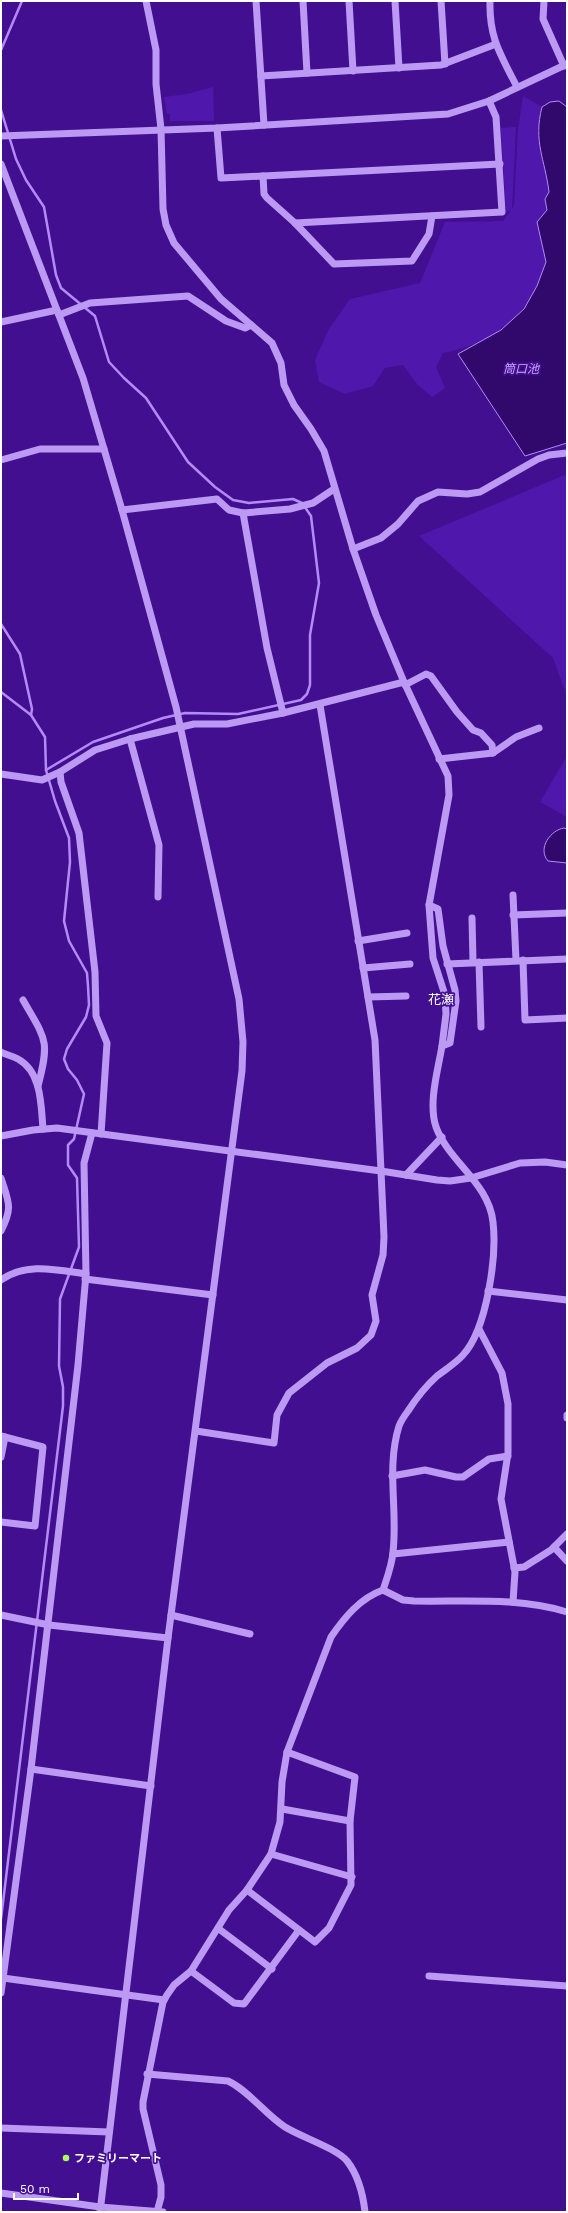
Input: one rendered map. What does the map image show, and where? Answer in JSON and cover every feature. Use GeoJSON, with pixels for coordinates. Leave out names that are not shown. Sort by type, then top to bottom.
{"type":"FeatureCollection","features":[{"type":"Feature","properties":{"kind":"street"},"geometry":{"type":"LineString","coordinates":[[146,1],[156,50],[156,84],[162,129],[163,209],[166,225],[174,243],[221,299],[272,343],[281,364],[284,385],[294,405],[324,451],[353,549],[376,615],[404,684],[448,776],[450,795],[429,905],[433,958],[445,995],[446,1014],[434,1103],[436,1127],[451,1152],[488,1201],[493,1220],[494,1240],[488,1291],[479,1329],[463,1355],[418,1396],[400,1425],[392,1460],[393,1554],[383,1590]]}},
{"type":"Feature","properties":{"kind":"street"},"geometry":{"type":"LineString","coordinates":[[256,1],[264,125]]}},
{"type":"Feature","properties":{"kind":"street"},"geometry":{"type":"LineString","coordinates":[[303,1],[306,73]]}},
{"type":"Feature","properties":{"kind":"street"},"geometry":{"type":"LineString","coordinates":[[349,1],[353,70]]}},
{"type":"Feature","properties":{"kind":"street"},"geometry":{"type":"LineString","coordinates":[[395,1],[399,68]]}},
{"type":"Feature","properties":{"kind":"street"},"geometry":{"type":"LineString","coordinates":[[441,1],[445,64]]}},
{"type":"Feature","properties":{"kind":"street"},"geometry":{"type":"LineString","coordinates":[[490,1],[490,27],[496,44],[517,87]]}},
{"type":"Feature","properties":{"kind":"street"},"geometry":{"type":"LineString","coordinates":[[2,136],[15,134],[217,128],[437,115],[458,112],[489,101],[566,65],[543,19],[544,1]]}},
{"type":"Feature","properties":{"kind":"street"},"geometry":{"type":"LineString","coordinates":[[261,76],[445,64],[496,44]]}},
{"type":"Feature","properties":{"kind":"street"},"geometry":{"type":"LineString","coordinates":[[295,223],[502,212],[496,117],[489,101]]}},
{"type":"Feature","properties":{"kind":"street"},"geometry":{"type":"LineString","coordinates":[[217,128],[220,178],[500,164]]}},
{"type":"Feature","properties":{"kind":"street"},"geometry":{"type":"LineString","coordinates":[[1,164],[83,378],[122,510],[176,707],[242,1020],[242,1070],[168,1638],[100,2210]]}},
{"type":"Feature","properties":{"kind":"street"},"geometry":{"type":"LineString","coordinates":[[263,176],[264,194],[266,198],[295,223],[334,264],[412,261],[429,234],[432,216]]}},
{"type":"Feature","properties":{"kind":"street"},"geometry":{"type":"LineString","coordinates":[[1,322],[58,313],[90,303],[188,296],[226,321],[245,328],[251,325]]}},
{"type":"Feature","properties":{"kind":"street"},"geometry":{"type":"LineString","coordinates":[[1,460],[40,449],[104,449]]}},
{"type":"Feature","properties":{"kind":"street"},"geometry":{"type":"LineString","coordinates":[[353,549],[381,538],[398,524],[418,501],[427,496],[438,492],[467,494],[480,492],[538,459],[549,455],[567,453]]}},
{"type":"Feature","properties":{"kind":"street"},"geometry":{"type":"LineString","coordinates":[[122,510],[218,499],[229,510],[243,513],[290,509],[313,503],[334,488]]}},
{"type":"Feature","properties":{"kind":"street"},"geometry":{"type":"LineString","coordinates":[[243,513],[267,648],[281,698],[283,712]]}},
{"type":"Feature","properties":{"kind":"street"},"geometry":{"type":"LineString","coordinates":[[1,774],[42,780],[60,772],[95,750],[179,724],[227,724],[320,705],[404,684],[426,674],[431,676],[457,712],[473,730],[481,733],[492,745],[493,753]]}},
{"type":"Feature","properties":{"kind":"street"},"geometry":{"type":"LineString","coordinates":[[196,1431],[274,1443],[277,1415],[289,1393],[327,1363],[357,1348],[371,1335],[376,1320],[372,1295],[374,1283],[383,1255],[375,1040],[320,705]]}},
{"type":"Feature","properties":{"kind":"street"},"geometry":{"type":"LineString","coordinates":[[439,759],[493,753],[516,737],[539,728]]}},
{"type":"Feature","properties":{"kind":"street"},"geometry":{"type":"LineString","coordinates":[[130,738],[159,845],[158,897]]}},
{"type":"Feature","properties":{"kind":"street"},"geometry":{"type":"LineString","coordinates":[[60,772],[60,782],[79,833],[95,972],[96,1016],[107,1043],[101,1134]]}},
{"type":"Feature","properties":{"kind":"street"},"geometry":{"type":"LineString","coordinates":[[513,895],[513,915],[520,960],[525,1020],[567,1018]]}},
{"type":"Feature","properties":{"kind":"street"},"geometry":{"type":"LineString","coordinates":[[429,905],[438,909],[447,964],[455,990],[456,1001],[450,1043],[442,1046]]}},
{"type":"Feature","properties":{"kind":"street"},"geometry":{"type":"LineString","coordinates":[[513,915],[567,913]]}},
{"type":"Feature","properties":{"kind":"street"},"geometry":{"type":"LineString","coordinates":[[472,918],[481,1027]]}},
{"type":"Feature","properties":{"kind":"street"},"geometry":{"type":"LineString","coordinates":[[358,940],[407,933]]}},
{"type":"Feature","properties":{"kind":"street"},"geometry":{"type":"LineString","coordinates":[[447,964],[567,959]]}},
{"type":"Feature","properties":{"kind":"street"},"geometry":{"type":"LineString","coordinates":[[363,968],[410,964]]}},
{"type":"Feature","properties":{"kind":"street"},"geometry":{"type":"LineString","coordinates":[[368,997],[406,996]]}},
{"type":"Feature","properties":{"kind":"street"},"geometry":{"type":"LineString","coordinates":[[23,1000],[44,1037],[46,1045],[45,1060],[38,1086],[43,1129]]}},
{"type":"Feature","properties":{"kind":"street"},"geometry":{"type":"LineString","coordinates":[[1,1052],[18,1059],[26,1066],[38,1086]]}},
{"type":"Feature","properties":{"kind":"street"},"geometry":{"type":"LineString","coordinates":[[1,1136],[43,1129],[72,1130],[381,1171],[437,1180],[471,1178],[520,1163],[545,1162],[567,1165]]}},
{"type":"Feature","properties":{"kind":"street"},"geometry":{"type":"LineString","coordinates":[[1,1993],[31,1769],[46,1624],[78,1365],[86,1276],[84,1163],[92,1133]]}},
{"type":"Feature","properties":{"kind":"street"},"geometry":{"type":"LineString","coordinates":[[406,1175],[442,1137]]}},
{"type":"Feature","properties":{"kind":"street"},"geometry":{"type":"LineString","coordinates":[[1,1178],[10,1206],[9,1216],[1,1232]]}},
{"type":"Feature","properties":{"kind":"street"},"geometry":{"type":"LineString","coordinates":[[1,1280],[13,1271],[54,1270],[213,1295]]}},
{"type":"Feature","properties":{"kind":"street"},"geometry":{"type":"LineString","coordinates":[[488,1291],[567,1300]]}},
{"type":"Feature","properties":{"kind":"street"},"geometry":{"type":"LineString","coordinates":[[479,1329],[502,1373],[508,1404],[508,1456],[501,1499],[514,1568],[513,1602]]}},
{"type":"Feature","properties":{"kind":"street"},"geometry":{"type":"LineString","coordinates":[[1,1456],[3,1436],[43,1448],[36,1526],[1,1522]]}},
{"type":"Feature","properties":{"kind":"street"},"geometry":{"type":"LineString","coordinates":[[392,1476],[425,1470],[463,1477],[489,1459],[508,1456]]}},
{"type":"Feature","properties":{"kind":"street"},"geometry":{"type":"LineString","coordinates":[[514,1568],[524,1566],[554,1547],[567,1534]]}},
{"type":"Feature","properties":{"kind":"street"},"geometry":{"type":"LineString","coordinates":[[393,1554],[509,1542]]}},
{"type":"Feature","properties":{"kind":"street"},"geometry":{"type":"LineString","coordinates":[[554,1547],[567,1561]]}},
{"type":"Feature","properties":{"kind":"street"},"geometry":{"type":"LineString","coordinates":[[157,2212],[161,2185],[143,2109],[148,2074],[164,2000],[174,1986],[191,1971],[219,1929],[229,1910],[248,1890],[271,1854],[282,1809],[282,1782],[287,1752],[330,1638],[342,1621],[356,1607],[371,1594],[383,1590],[403,1600],[414,1602],[513,1602],[538,1604],[567,1612]]}},
{"type":"Feature","properties":{"kind":"street"},"geometry":{"type":"LineString","coordinates":[[1,1615],[46,1624],[168,1638]]}},
{"type":"Feature","properties":{"kind":"street"},"geometry":{"type":"LineString","coordinates":[[171,1616],[250,1634]]}},
{"type":"Feature","properties":{"kind":"street"},"geometry":{"type":"LineString","coordinates":[[248,1890],[315,1942],[329,1928],[351,1885],[350,1821],[355,1777],[287,1752]]}},
{"type":"Feature","properties":{"kind":"street"},"geometry":{"type":"LineString","coordinates":[[31,1769],[151,1786]]}},
{"type":"Feature","properties":{"kind":"street"},"geometry":{"type":"LineString","coordinates":[[282,1809],[350,1821]]}},
{"type":"Feature","properties":{"kind":"street"},"geometry":{"type":"LineString","coordinates":[[271,1854],[352,1877]]}},
{"type":"Feature","properties":{"kind":"street"},"geometry":{"type":"LineString","coordinates":[[219,1929],[272,1969]]}},
{"type":"Feature","properties":{"kind":"street"},"geometry":{"type":"LineString","coordinates":[[191,1971],[234,2003],[244,2004],[272,1969],[299,1930]]}},
{"type":"Feature","properties":{"kind":"street"},"geometry":{"type":"LineString","coordinates":[[429,1976],[567,1986]]}},
{"type":"Feature","properties":{"kind":"street"},"geometry":{"type":"LineString","coordinates":[[3,1978],[164,2000]]}},
{"type":"Feature","properties":{"kind":"street"},"geometry":{"type":"LineString","coordinates":[[148,2074],[228,2081],[237,2086],[264,2112],[286,2127],[305,2139],[338,2153],[346,2159],[360,2188],[364,2212]]}},
{"type":"Feature","properties":{"kind":"street"},"geometry":{"type":"LineString","coordinates":[[1,2128],[109,2132]]}},
{"type":"Feature","properties":{"kind":"street"},"geometry":{"type":"LineString","coordinates":[[1,2194],[100,2210],[163,2212]]}},
{"type":"Feature","properties":{"kind":"shaded area"},"geometry":{"type":"Polygon","coordinates":[[[213,87],[214,121],[170,121],[170,114],[167,114],[164,97],[187,94],[213,87]]]}},
{"type":"Feature","properties":{"kind":"shaded area"},"geometry":{"type":"Polygon","coordinates":[[[523,96],[542,107],[539,141],[549,192],[545,199],[547,210],[537,222],[544,251],[545,265],[533,293],[524,306],[502,329],[474,344],[443,353],[436,367],[445,388],[432,397],[417,384],[403,365],[385,368],[373,386],[345,394],[319,382],[315,360],[329,329],[350,299],[420,283],[445,222],[503,221],[511,210],[506,212],[501,128],[516,127],[512,209],[514,206],[518,130],[523,96]]]}},
{"type":"Feature","properties":{"kind":"shaded area"},"geometry":{"type":"Polygon","coordinates":[[[567,474],[567,696],[553,658],[419,536],[567,474]]]}},
{"type":"Feature","properties":{"kind":"shaded area"},"geometry":{"type":"Polygon","coordinates":[[[567,756],[567,817],[540,802],[567,756]]]}},
{"type":"Feature","properties":{"kind":"water","name":"筒口池"},"geometry":{"type":"Polygon","coordinates":[[[559,101],[567,107],[567,443],[525,456],[458,354],[501,330],[524,309],[537,286],[546,262],[537,222],[547,210],[545,199],[549,192],[539,141],[540,119],[542,107],[550,102],[559,101]]]}},
{"type":"Feature","properties":{"kind":"water"},"geometry":{"type":"Polygon","coordinates":[[[564,828],[567,829],[567,863],[548,861],[544,851],[547,840],[554,832],[564,828]]]}},
{"type":"Feature","properties":{"kind":"waterway"},"geometry":{"type":"LineString","coordinates":[[1,50],[22,1]]}},
{"type":"Feature","properties":{"kind":"waterway"},"geometry":{"type":"LineString","coordinates":[[1,110],[16,159],[26,180],[44,207],[56,275],[61,288],[95,316],[109,362],[146,398],[188,462],[215,487],[233,500],[249,503],[293,499],[302,503],[311,516],[319,583],[310,635],[310,685],[307,694],[301,700],[238,714],[185,713],[163,718],[93,742],[46,770]]}},
{"type":"Feature","properties":{"kind":"waterway"},"geometry":{"type":"LineString","coordinates":[[1,624],[20,654],[32,709],[31,715]]}},
{"type":"Feature","properties":{"kind":"waterway"},"geometry":{"type":"LineString","coordinates":[[1,692],[31,715],[45,737],[46,770],[55,801],[69,838],[70,862],[64,921],[69,941],[87,973],[89,1005],[86,1017],[67,1049],[64,1059],[68,1069],[77,1080],[84,1094],[74,1139],[68,1145],[68,1165],[77,1178],[79,1247],[60,1299],[59,1366],[63,1387],[63,1406],[1,1919]]}},
{"type":"Feature","properties":{"kind":"place","name":"ファミリーマート"},"geometry":{"type":"Point","coordinates":[66,2158]}},
{"type":"Feature","properties":{"kind":"district","name":"花瀬"},"geometry":{"type":"Point","coordinates":[441,999]}}]}
